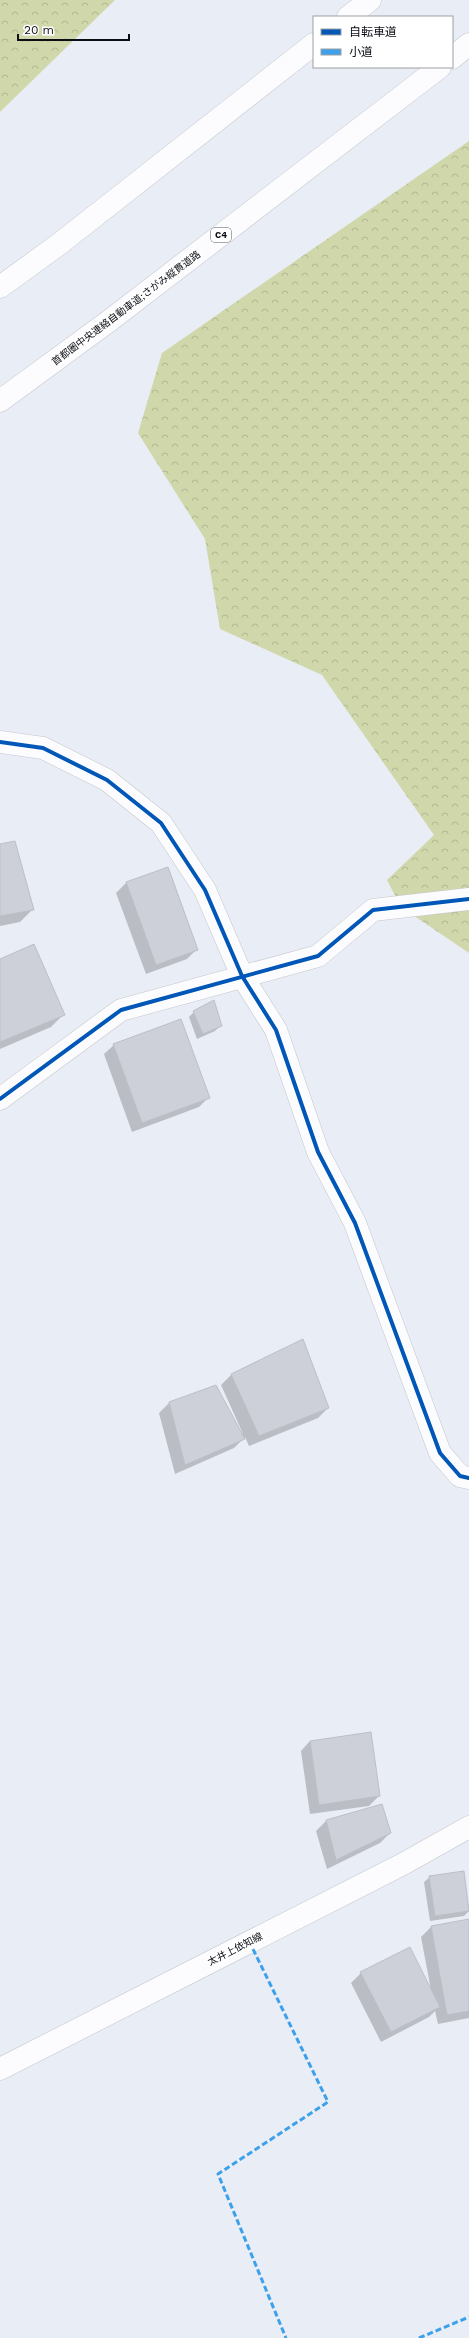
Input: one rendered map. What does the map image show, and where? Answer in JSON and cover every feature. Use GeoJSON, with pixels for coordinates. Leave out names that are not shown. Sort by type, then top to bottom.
{"type":"FeatureCollection","features":[{"type":"Feature","properties":{"kind":"main road"},"geometry":{"type":"LineString","coordinates":[[349,16],[370,0]]}},
{"type":"Feature","properties":{"kind":"main road"},"geometry":{"type":"LineString","coordinates":[[453,57],[469,44]]}},
{"type":"Feature","properties":{"kind":"main road"},"geometry":{"type":"LineString","coordinates":[[0,287],[58,245],[313,45]]}},
{"type":"Feature","properties":{"kind":"main road","name":"首都圏中央連絡自動車道;さがみ縦貫道路"},"geometry":{"type":"LineString","coordinates":[[0,400],[109,321],[439,68]]}},
{"type":"Feature","properties":{"kind":"main road"},"geometry":{"type":"LineString","coordinates":[[0,742],[43,748],[107,780],[161,823],[205,890],[242,976],[276,1030],[318,1152],[355,1223],[440,1453],[460,1476],[469,1478]]}},
{"type":"Feature","properties":{"kind":"main road"},"geometry":{"type":"LineString","coordinates":[[0,1099],[121,1010],[318,956],[373,910],[469,899]]}},
{"type":"Feature","properties":{"kind":"main road","name":"太井上依知線"},"geometry":{"type":"LineString","coordinates":[[0,2068],[403,1864],[469,1827]]}},
{"type":"Feature","properties":{"kind":"green space"},"geometry":{"type":"Polygon","coordinates":[[[0,0],[115,0],[0,112],[0,0]]]}},
{"type":"Feature","properties":{"kind":"green space"},"geometry":{"type":"Polygon","coordinates":[[[469,141],[469,953],[401,907],[387,880],[434,835],[322,675],[220,629],[205,539],[138,433],[162,353],[469,141]]]}},
{"type":"Feature","properties":{"kind":"building"},"geometry":{"type":"Polygon","coordinates":[[[15,841],[34,910],[0,916],[0,844],[15,841]]]}},
{"type":"Feature","properties":{"kind":"building"},"geometry":{"type":"Polygon","coordinates":[[[168,867],[198,950],[156,965],[126,882],[168,867]]]}},
{"type":"Feature","properties":{"kind":"building"},"geometry":{"type":"Polygon","coordinates":[[[34,944],[65,1015],[0,1042],[0,959],[34,944]]]}},
{"type":"Feature","properties":{"kind":"building"},"geometry":{"type":"Polygon","coordinates":[[[214,1000],[222,1026],[203,1034],[193,1011],[214,1000]]]}},
{"type":"Feature","properties":{"kind":"building"},"geometry":{"type":"Polygon","coordinates":[[[181,1019],[210,1098],[142,1123],[113,1044],[181,1019]]]}},
{"type":"Feature","properties":{"kind":"building"},"geometry":{"type":"Polygon","coordinates":[[[303,1339],[329,1408],[259,1436],[231,1374],[303,1339]]]}},
{"type":"Feature","properties":{"kind":"building"},"geometry":{"type":"Polygon","coordinates":[[[216,1385],[245,1439],[185,1465],[169,1402],[216,1385]]]}},
{"type":"Feature","properties":{"kind":"building"},"geometry":{"type":"Polygon","coordinates":[[[371,1732],[380,1796],[319,1805],[310,1741],[371,1732]]]}},
{"type":"Feature","properties":{"kind":"building"},"geometry":{"type":"Polygon","coordinates":[[[382,1804],[391,1833],[336,1860],[326,1820],[382,1804]]]}},
{"type":"Feature","properties":{"kind":"building"},"geometry":{"type":"Polygon","coordinates":[[[464,1871],[469,1911],[435,1916],[429,1876],[464,1871]]]}},
{"type":"Feature","properties":{"kind":"building"},"geometry":{"type":"Polygon","coordinates":[[[469,1919],[469,2011],[447,2015],[431,1926],[469,1919]]]}},
{"type":"Feature","properties":{"kind":"building"},"geometry":{"type":"Polygon","coordinates":[[[410,1947],[440,2007],[391,2032],[360,1972],[410,1947]]]}},
{"type":"Feature","properties":{"kind":"marked path"},"geometry":{"type":"LineString","coordinates":[[249,1941],[328,2102],[218,2174],[286,2338]]}},
{"type":"Feature","properties":{"kind":"marked path"},"geometry":{"type":"LineString","coordinates":[[419,2338],[469,2317]]}},
{"type":"Feature","properties":{"kind":"cycle path"},"geometry":{"type":"LineString","coordinates":[[0,742],[43,748],[107,780],[161,823],[205,890],[242,976],[276,1030],[318,1152],[355,1223],[440,1453],[460,1476],[469,1478]]}},
{"type":"Feature","properties":{"kind":"cycle path"},"geometry":{"type":"LineString","coordinates":[[0,1099],[121,1010],[318,956],[373,910],[469,899]]}}]}
